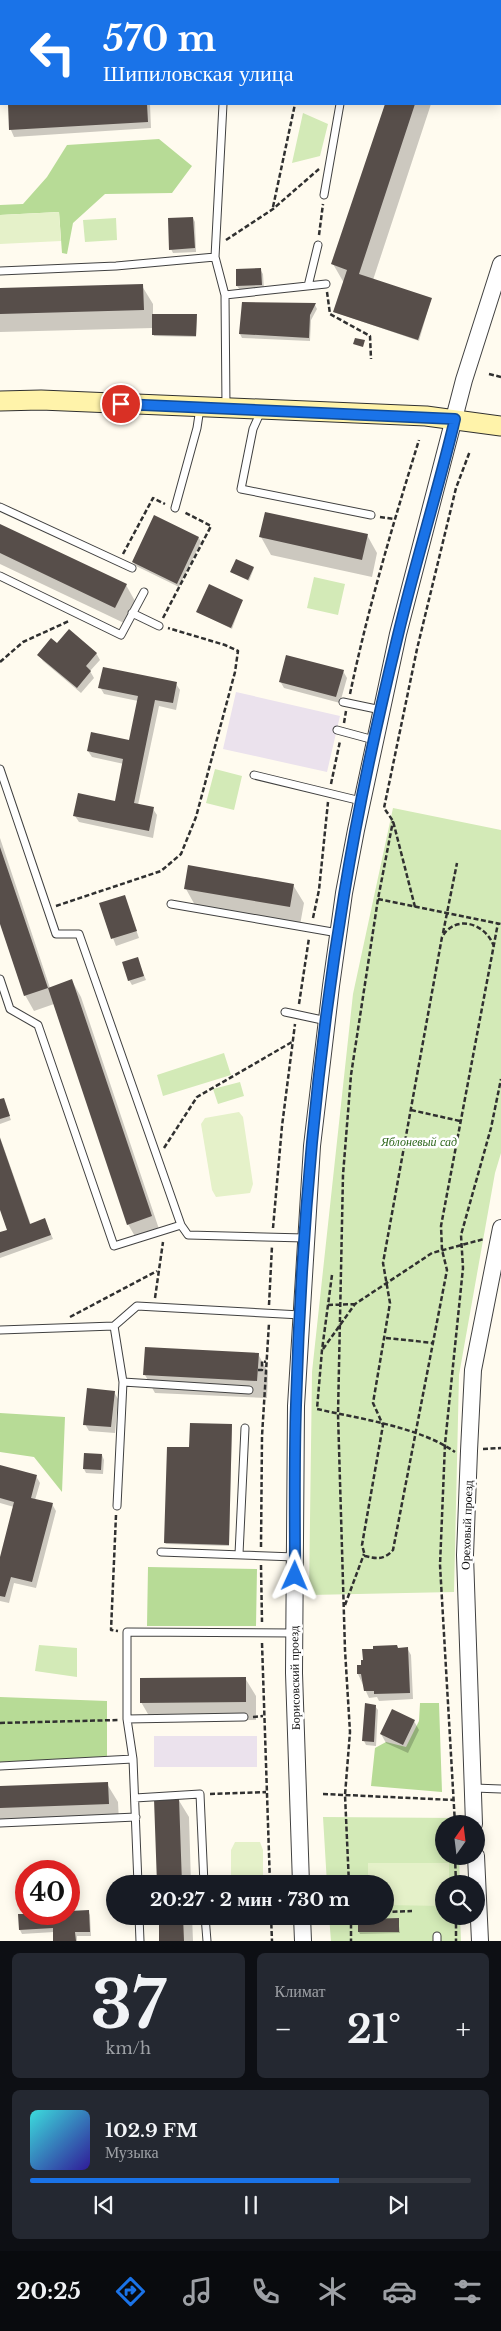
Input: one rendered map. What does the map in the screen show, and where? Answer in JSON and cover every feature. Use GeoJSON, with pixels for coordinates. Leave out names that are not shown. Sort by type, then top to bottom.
{"type":"FeatureCollection","features":[{"type":"Feature","properties":{"kind":"main road"},"geometry":{"type":"LineString","coordinates":[[0,401],[41,400],[455,419],[501,426]]}},
{"type":"Feature","properties":{"kind":"street","name":"Борисовский проезд"},"geometry":{"type":"LineString","coordinates":[[301,1875],[294,1633],[296,1406],[312,1146],[327,1021],[338,933],[361,801],[398,634],[464,380],[501,264]]}},
{"type":"Feature","properties":{"kind":"street","name":"Ореховый проезд"},"geometry":{"type":"LineString","coordinates":[[474,1815],[464,1555],[469,1442],[473,1370],[501,1228]]}},
{"type":"Feature","properties":{"kind":"street"},"geometry":{"type":"LineString","coordinates":[[476,1865],[480,1941]]}},
{"type":"Feature","properties":{"kind":"street"},"geometry":{"type":"LineString","coordinates":[[302,1925],[303,1941]]}},
{"type":"Feature","properties":{"kind":"lane"},"geometry":{"type":"LineString","coordinates":[[223,105],[214,256],[225,295],[226,408]]}},
{"type":"Feature","properties":{"kind":"lane"},"geometry":{"type":"LineString","coordinates":[[324,195],[340,105]]}},
{"type":"Feature","properties":{"kind":"lane"},"geometry":{"type":"LineString","coordinates":[[308,286],[318,246]]}},
{"type":"Feature","properties":{"kind":"lane"},"geometry":{"type":"LineString","coordinates":[[0,271],[116,266],[214,256]]}},
{"type":"Feature","properties":{"kind":"lane"},"geometry":{"type":"LineString","coordinates":[[225,295],[326,284]]}},
{"type":"Feature","properties":{"kind":"lane"},"geometry":{"type":"LineString","coordinates":[[175,508],[198,428],[200,408]]}},
{"type":"Feature","properties":{"kind":"lane"},"geometry":{"type":"LineString","coordinates":[[262,411],[253,429],[241,489],[371,515]]}},
{"type":"Feature","properties":{"kind":"lane"},"geometry":{"type":"LineString","coordinates":[[0,506],[132,568]]}},
{"type":"Feature","properties":{"kind":"lane"},"geometry":{"type":"LineString","coordinates":[[0,576],[121,635],[144,592]]}},
{"type":"Feature","properties":{"kind":"lane"},"geometry":{"type":"LineString","coordinates":[[132,613],[159,626]]}},
{"type":"Feature","properties":{"kind":"lane"},"geometry":{"type":"LineString","coordinates":[[344,702],[381,710]]}},
{"type":"Feature","properties":{"kind":"lane"},"geometry":{"type":"LineString","coordinates":[[337,730],[374,740]]}},
{"type":"Feature","properties":{"kind":"lane"},"geometry":{"type":"LineString","coordinates":[[0,769],[56,934],[79,934],[157,1158],[181,1224],[188,1235],[305,1238]]}},
{"type":"Feature","properties":{"kind":"lane"},"geometry":{"type":"LineString","coordinates":[[254,775],[361,801]]}},
{"type":"Feature","properties":{"kind":"lane"},"geometry":{"type":"LineString","coordinates":[[171,904],[338,933]]}},
{"type":"Feature","properties":{"kind":"lane"},"geometry":{"type":"LineString","coordinates":[[0,979],[10,1009],[38,1025],[114,1246],[181,1224]]}},
{"type":"Feature","properties":{"kind":"lane"},"geometry":{"type":"LineString","coordinates":[[285,1012],[327,1021]]}},
{"type":"Feature","properties":{"kind":"lane"},"geometry":{"type":"LineString","coordinates":[[0,1330],[114,1326],[137,1306],[301,1315]]}},
{"type":"Feature","properties":{"kind":"lane"},"geometry":{"type":"LineString","coordinates":[[114,1326],[123,1382],[117,1506]]}},
{"type":"Feature","properties":{"kind":"lane"},"geometry":{"type":"LineString","coordinates":[[123,1382],[249,1390]]}},
{"type":"Feature","properties":{"kind":"lane"},"geometry":{"type":"LineString","coordinates":[[239,1554],[245,1428]]}},
{"type":"Feature","properties":{"kind":"lane"},"geometry":{"type":"LineString","coordinates":[[161,1552],[295,1557]]}},
{"type":"Feature","properties":{"kind":"lane"},"geometry":{"type":"LineString","coordinates":[[138,1875],[134,1759],[127,1719],[127,1632],[294,1633]]}},
{"type":"Feature","properties":{"kind":"lane"},"geometry":{"type":"LineString","coordinates":[[127,1719],[244,1717]]}},
{"type":"Feature","properties":{"kind":"lane"},"geometry":{"type":"LineString","coordinates":[[0,1766],[134,1759]]}},
{"type":"Feature","properties":{"kind":"lane"},"geometry":{"type":"LineString","coordinates":[[473,1788],[501,1789]]}},
{"type":"Feature","properties":{"kind":"lane"},"geometry":{"type":"LineString","coordinates":[[135,1798],[200,1794],[204,1875]]}},
{"type":"Feature","properties":{"kind":"lane"},"geometry":{"type":"LineString","coordinates":[[0,1823],[136,1817]]}},
{"type":"Feature","properties":{"kind":"lane"},"geometry":{"type":"LineString","coordinates":[[139,1925],[140,1941]]}},
{"type":"Feature","properties":{"kind":"lane"},"geometry":{"type":"LineString","coordinates":[[206,1925],[206,1941]]}},
{"type":"Feature","properties":{"kind":"path"},"geometry":{"type":"LineString","coordinates":[[273,209],[295,105]]}},
{"type":"Feature","properties":{"kind":"path"},"geometry":{"type":"LineString","coordinates":[[216,246],[273,209],[331,158]]}},
{"type":"Feature","properties":{"kind":"path"},"geometry":{"type":"LineString","coordinates":[[318,246],[324,195]]}},
{"type":"Feature","properties":{"kind":"path"},"geometry":{"type":"LineString","coordinates":[[326,284],[330,314],[370,336],[371,359]]}},
{"type":"Feature","properties":{"kind":"path"},"geometry":{"type":"LineString","coordinates":[[488,374],[501,377]]}},
{"type":"Feature","properties":{"kind":"path"},"geometry":{"type":"LineString","coordinates":[[415,907],[393,821],[384,808],[417,649],[456,488],[470,451]]}},
{"type":"Feature","properties":{"kind":"path"},"geometry":{"type":"LineString","coordinates":[[47,909],[161,870],[181,854],[196,817],[235,672],[238,651],[225,645],[159,626],[211,526],[153,498],[119,562]]}},
{"type":"Feature","properties":{"kind":"path"},"geometry":{"type":"LineString","coordinates":[[371,515],[394,519]]}},
{"type":"Feature","properties":{"kind":"path"},"geometry":{"type":"LineString","coordinates":[[0,662],[23,642],[70,620],[89,620]]}},
{"type":"Feature","properties":{"kind":"path"},"geometry":{"type":"LineString","coordinates":[[349,1875],[345,1795],[350,1732],[338,1414],[343,1175],[350,1086],[378,898],[393,821]]}},
{"type":"Feature","properties":{"kind":"path"},"geometry":{"type":"LineString","coordinates":[[378,898],[415,907],[447,913],[500,924],[440,1226],[442,1250],[447,1270],[417,1434],[393,1550],[387,1557],[376,1559],[365,1556],[362,1545],[383,1425],[373,1403],[390,1303],[388,1282],[383,1263],[442,937],[447,913],[457,863]]}},
{"type":"Feature","properties":{"kind":"path"},"geometry":{"type":"LineString","coordinates":[[442,937],[451,928],[471,924],[478,926],[488,935],[494,947]]}},
{"type":"Feature","properties":{"kind":"path"},"geometry":{"type":"LineString","coordinates":[[157,1158],[197,1097],[292,1042]]}},
{"type":"Feature","properties":{"kind":"path"},"geometry":{"type":"LineString","coordinates":[[411,1110],[460,1121]]}},
{"type":"Feature","properties":{"kind":"path"},"geometry":{"type":"LineString","coordinates":[[154,1307],[157,1271],[165,1230]]}},
{"type":"Feature","properties":{"kind":"path"},"geometry":{"type":"LineString","coordinates":[[322,1350],[355,1304],[432,1252],[487,1238]]}},
{"type":"Feature","properties":{"kind":"path"},"geometry":{"type":"LineString","coordinates":[[62,1318],[70,1316],[157,1271]]}},
{"type":"Feature","properties":{"kind":"path"},"geometry":{"type":"LineString","coordinates":[[332,1275],[322,1350],[317,1409],[417,1434],[445,1444],[454,1452]]}},
{"type":"Feature","properties":{"kind":"path"},"geometry":{"type":"LineString","coordinates":[[328,1305],[355,1304]]}},
{"type":"Feature","properties":{"kind":"path"},"geometry":{"type":"LineString","coordinates":[[385,1338],[434,1343]]}},
{"type":"Feature","properties":{"kind":"path"},"geometry":{"type":"LineString","coordinates":[[258,1370],[262,1370],[262,1361],[266,1362]]}},
{"type":"Feature","properties":{"kind":"path"},"geometry":{"type":"LineString","coordinates":[[117,1506],[111,1630],[127,1632]]}},
{"type":"Feature","properties":{"kind":"path"},"geometry":{"type":"LineString","coordinates":[[344,1609],[364,1553]]}},
{"type":"Feature","properties":{"kind":"path"},"geometry":{"type":"LineString","coordinates":[[0,1723],[127,1719]]}},
{"type":"Feature","properties":{"kind":"path"},"geometry":{"type":"LineString","coordinates":[[200,1794],[266,1792]]}},
{"type":"Feature","properties":{"kind":"path"},"geometry":{"type":"LineString","coordinates":[[324,1794],[455,1800]]}},
{"type":"Feature","properties":{"kind":"path"},"geometry":{"type":"LineString","coordinates":[[394,1912],[412,1911]]}},
{"type":"Feature","properties":{"kind":"path"},"geometry":{"type":"LineString","coordinates":[[271,1925],[272,1941]]}},
{"type":"Feature","properties":{"kind":"path"},"geometry":{"type":"LineString","coordinates":[[351,1925],[351,1941]]}},
{"type":"Feature","properties":{"kind":"path"},"geometry":{"type":"LineString","coordinates":[[456,1925],[456,1941]]}},
{"type":"Feature","properties":{"kind":"shaded area"},"geometry":{"type":"Polygon","coordinates":[[[236,692],[340,716],[327,772],[223,749],[236,692]]]}},
{"type":"Feature","properties":{"kind":"shaded area"},"geometry":{"type":"Polygon","coordinates":[[[154,1736],[257,1736],[257,1767],[154,1767],[154,1736]]]}},
{"type":"Feature","properties":{"kind":"green space"},"geometry":{"type":"Polygon","coordinates":[[[303,113],[328,124],[320,156],[292,163],[303,113]]]}},
{"type":"Feature","properties":{"kind":"green space"},"geometry":{"type":"Polygon","coordinates":[[[159,139],[192,166],[172,193],[105,194],[73,223],[67,254],[62,253],[59,212],[0,215],[0,205],[23,204],[47,177],[67,145],[159,139]]]}},
{"type":"Feature","properties":{"kind":"green space"},"geometry":{"type":"Polygon","coordinates":[[[59,212],[61,241],[0,244],[0,215],[59,212]]]}},
{"type":"Feature","properties":{"kind":"green space"},"geometry":{"type":"Polygon","coordinates":[[[116,218],[117,240],[85,242],[83,220],[116,218]]]}},
{"type":"Feature","properties":{"kind":"green space"},"geometry":{"type":"Polygon","coordinates":[[[314,577],[345,584],[338,615],[307,608],[314,577]]]}},
{"type":"Feature","properties":{"kind":"green space"},"geometry":{"type":"Polygon","coordinates":[[[215,769],[242,776],[234,810],[206,803],[215,769]]]}},
{"type":"Feature","properties":{"kind":"green space","name":"Яблоневый сад"},"geometry":{"type":"Polygon","coordinates":[[[393,808],[501,830],[501,1153],[495,1173],[459,1375],[454,1592],[309,1595],[312,1372],[353,994],[393,808]]]}},
{"type":"Feature","properties":{"kind":"green space"},"geometry":{"type":"Polygon","coordinates":[[[224,1053],[231,1075],[163,1096],[157,1075],[224,1053]]]}},
{"type":"Feature","properties":{"kind":"green space"},"geometry":{"type":"Polygon","coordinates":[[[240,1082],[244,1096],[218,1104],[213,1089],[240,1082]]]}},
{"type":"Feature","properties":{"kind":"green space"},"geometry":{"type":"Polygon","coordinates":[[[239,1112],[243,1117],[253,1184],[250,1193],[216,1197],[212,1190],[201,1124],[205,1118],[239,1112]]]}},
{"type":"Feature","properties":{"kind":"green space"},"geometry":{"type":"Polygon","coordinates":[[[0,1413],[65,1417],[62,1492],[34,1457],[0,1452],[0,1413]]]}},
{"type":"Feature","properties":{"kind":"green space"},"geometry":{"type":"Polygon","coordinates":[[[148,1567],[257,1569],[256,1626],[147,1626],[148,1567]]]}},
{"type":"Feature","properties":{"kind":"green space"},"geometry":{"type":"Polygon","coordinates":[[[39,1645],[77,1648],[77,1677],[35,1671],[39,1645]]]}},
{"type":"Feature","properties":{"kind":"green space"},"geometry":{"type":"Polygon","coordinates":[[[0,1697],[107,1701],[107,1757],[0,1762],[0,1697]]]}},
{"type":"Feature","properties":{"kind":"green space"},"geometry":{"type":"Polygon","coordinates":[[[420,1703],[439,1703],[442,1792],[371,1786],[375,1748],[386,1742],[406,1747],[419,1721],[420,1703]]]}},
{"type":"Feature","properties":{"kind":"green space"},"geometry":{"type":"Polygon","coordinates":[[[323,1817],[435,1818],[435,1865],[459,1865],[460,1875],[435,1875],[435,1925],[460,1925],[461,1941],[331,1941],[330,1925],[394,1925],[394,1875],[326,1875],[323,1817]]]}},
{"type":"Feature","properties":{"kind":"green space"},"geometry":{"type":"Polygon","coordinates":[[[235,1842],[260,1842],[263,1850],[263,1875],[231,1875],[231,1850],[235,1842]]]}},
{"type":"Feature","properties":{"kind":"green space"},"geometry":{"type":"Polygon","coordinates":[[[368,1863],[435,1863],[435,1865],[449,1865],[449,1875],[435,1875],[435,1906],[394,1905],[394,1875],[368,1875],[368,1863]]]}},
{"type":"Feature","properties":{"kind":"building"},"geometry":{"type":"Polygon","coordinates":[[[8,105],[147,105],[148,122],[9,130],[8,105]]]}},
{"type":"Feature","properties":{"kind":"building"},"geometry":{"type":"Polygon","coordinates":[[[385,105],[415,105],[359,274],[432,298],[418,340],[333,312],[347,270],[331,264],[385,105]]]}},
{"type":"Feature","properties":{"kind":"building"},"geometry":{"type":"Polygon","coordinates":[[[193,217],[195,248],[169,250],[168,218],[193,217]]]}},
{"type":"Feature","properties":{"kind":"building"},"geometry":{"type":"Polygon","coordinates":[[[261,268],[262,285],[236,286],[236,269],[261,268]]]}},
{"type":"Feature","properties":{"kind":"building"},"geometry":{"type":"Polygon","coordinates":[[[143,284],[144,310],[0,314],[0,288],[143,284]]]}},
{"type":"Feature","properties":{"kind":"building"},"geometry":{"type":"Polygon","coordinates":[[[242,302],[316,303],[310,315],[309,338],[239,334],[242,302]]]}},
{"type":"Feature","properties":{"kind":"building"},"geometry":{"type":"Polygon","coordinates":[[[152,314],[197,314],[196,336],[152,335],[152,314]]]}},
{"type":"Feature","properties":{"kind":"building"},"geometry":{"type":"Polygon","coordinates":[[[355,338],[365,340],[363,347],[353,344],[355,338]]]}},
{"type":"Feature","properties":{"kind":"building"},"geometry":{"type":"Polygon","coordinates":[[[265,512],[368,534],[362,560],[259,537],[265,512]]]}},
{"type":"Feature","properties":{"kind":"building"},"geometry":{"type":"Polygon","coordinates":[[[154,515],[199,537],[177,584],[132,562],[154,515]]]}},
{"type":"Feature","properties":{"kind":"building"},"geometry":{"type":"Polygon","coordinates":[[[0,524],[127,584],[115,608],[0,553],[0,524]]]}},
{"type":"Feature","properties":{"kind":"building"},"geometry":{"type":"Polygon","coordinates":[[[236,559],[254,567],[248,580],[230,572],[236,559]]]}},
{"type":"Feature","properties":{"kind":"building"},"geometry":{"type":"Polygon","coordinates":[[[209,584],[243,600],[231,628],[196,612],[209,584]]]}},
{"type":"Feature","properties":{"kind":"building"},"geometry":{"type":"Polygon","coordinates":[[[69,629],[97,653],[86,666],[91,671],[77,688],[37,655],[51,638],[57,643],[69,629]]]}},
{"type":"Feature","properties":{"kind":"building"},"geometry":{"type":"Polygon","coordinates":[[[286,655],[344,670],[336,697],[279,682],[286,655]]]}},
{"type":"Feature","properties":{"kind":"building"},"geometry":{"type":"Polygon","coordinates":[[[103,667],[177,682],[173,703],[155,700],[134,803],[154,807],[149,831],[73,816],[78,793],[115,801],[123,759],[87,751],[91,732],[129,740],[138,696],[98,688],[103,667]]]}},
{"type":"Feature","properties":{"kind":"building"},"geometry":{"type":"Polygon","coordinates":[[[0,847],[48,988],[24,996],[0,924],[0,847]]]}},
{"type":"Feature","properties":{"kind":"building"},"geometry":{"type":"Polygon","coordinates":[[[188,865],[294,884],[290,907],[184,889],[188,865]]]}},
{"type":"Feature","properties":{"kind":"building"},"geometry":{"type":"Polygon","coordinates":[[[125,895],[137,931],[111,939],[99,903],[125,895]]]}},
{"type":"Feature","properties":{"kind":"building"},"geometry":{"type":"Polygon","coordinates":[[[138,957],[144,976],[128,981],[122,962],[138,957]]]}},
{"type":"Feature","properties":{"kind":"building"},"geometry":{"type":"Polygon","coordinates":[[[72,979],[152,1216],[127,1225],[48,988],[72,979]]]}},
{"type":"Feature","properties":{"kind":"building"},"geometry":{"type":"Polygon","coordinates":[[[4,1098],[10,1116],[0,1119],[0,1099],[4,1098]]]}},
{"type":"Feature","properties":{"kind":"building"},"geometry":{"type":"Polygon","coordinates":[[[0,1138],[30,1224],[45,1218],[51,1235],[0,1253],[0,1232],[7,1230],[0,1210],[0,1138]]]}},
{"type":"Feature","properties":{"kind":"building"},"geometry":{"type":"Polygon","coordinates":[[[145,1347],[259,1353],[257,1381],[143,1375],[145,1347]]]}},
{"type":"Feature","properties":{"kind":"building"},"geometry":{"type":"Polygon","coordinates":[[[87,1388],[115,1391],[111,1427],[83,1425],[87,1388]]]}},
{"type":"Feature","properties":{"kind":"building"},"geometry":{"type":"Polygon","coordinates":[[[190,1423],[232,1424],[229,1545],[164,1543],[167,1447],[189,1447],[190,1423]]]}},
{"type":"Feature","properties":{"kind":"building"},"geometry":{"type":"Polygon","coordinates":[[[84,1453],[102,1454],[101,1470],[83,1469],[84,1453]]]}},
{"type":"Feature","properties":{"kind":"building"},"geometry":{"type":"Polygon","coordinates":[[[0,1465],[37,1475],[31,1498],[53,1503],[32,1582],[11,1577],[5,1597],[0,1596],[0,1557],[14,1502],[0,1498],[0,1465]]]}},
{"type":"Feature","properties":{"kind":"building"},"geometry":{"type":"Polygon","coordinates":[[[397,1645],[398,1648],[408,1647],[410,1693],[374,1694],[374,1691],[364,1691],[361,1674],[357,1674],[357,1665],[361,1665],[361,1660],[363,1660],[362,1649],[373,1649],[373,1646],[397,1645]]]}},
{"type":"Feature","properties":{"kind":"building"},"geometry":{"type":"Polygon","coordinates":[[[246,1677],[246,1702],[140,1703],[140,1678],[246,1677]]]}},
{"type":"Feature","properties":{"kind":"building"},"geometry":{"type":"Polygon","coordinates":[[[365,1703],[376,1705],[374,1742],[362,1741],[365,1703]]]}},
{"type":"Feature","properties":{"kind":"building"},"geometry":{"type":"Polygon","coordinates":[[[392,1709],[415,1720],[403,1745],[380,1734],[392,1709]]]}},
{"type":"Feature","properties":{"kind":"building"},"geometry":{"type":"Polygon","coordinates":[[[108,1782],[109,1804],[0,1808],[0,1786],[108,1782]]]}},
{"type":"Feature","properties":{"kind":"building"},"geometry":{"type":"Polygon","coordinates":[[[179,1798],[182,1875],[157,1875],[154,1799],[179,1798]]]}},
{"type":"Feature","properties":{"kind":"building"},"geometry":{"type":"Polygon","coordinates":[[[80,1910],[89,1910],[90,1932],[75,1932],[76,1941],[53,1941],[53,1928],[19,1930],[19,1925],[80,1925],[80,1910]]]}},
{"type":"Feature","properties":{"kind":"building"},"geometry":{"type":"Polygon","coordinates":[[[394,1918],[399,1918],[399,1932],[358,1932],[358,1925],[394,1925],[394,1918]]]}},
{"type":"Feature","properties":{"kind":"building"},"geometry":{"type":"Polygon","coordinates":[[[159,1925],[183,1925],[184,1941],[159,1941],[159,1925]]]}},
{"type":"Feature","properties":{"kind":"route"},"geometry":{"type":"LineString","coordinates":[[121,404],[426,416],[455,419],[398,634],[356,830],[338,933],[312,1146],[306,1220],[296,1406],[295,1576]]}}]}
